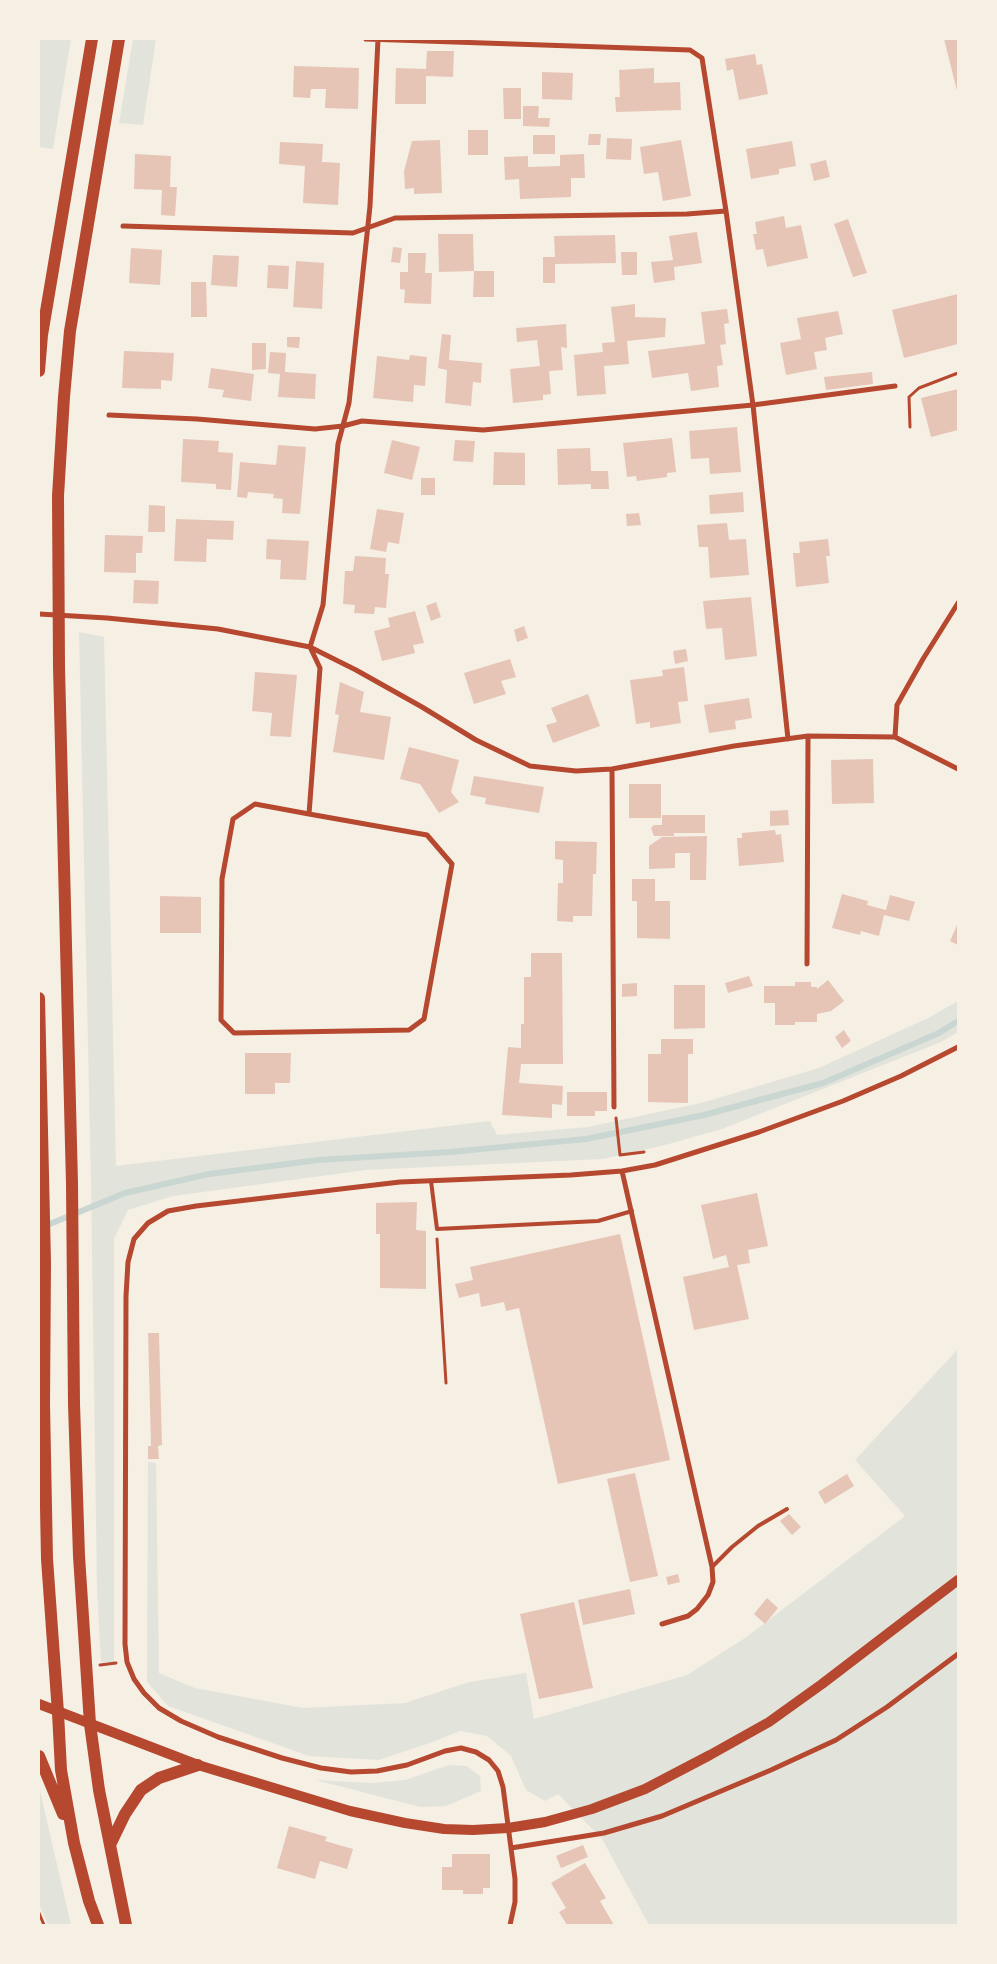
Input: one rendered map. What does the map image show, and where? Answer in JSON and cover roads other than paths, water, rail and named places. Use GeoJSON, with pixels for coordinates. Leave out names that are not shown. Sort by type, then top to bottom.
{"type":"FeatureCollection","features":[{"type":"Feature","properties":{"kind":"main road"},"geometry":{"type":"LineString","coordinates":[[39,371],[42,335],[92,39]]}},
{"type":"Feature","properties":{"kind":"main road"},"geometry":{"type":"LineString","coordinates":[[119,39],[70,331],[58,496],[59,668],[72,1184],[74,1404],[79,1556],[90,1724],[110,1845],[126,1925]]}},
{"type":"Feature","properties":{"kind":"main road"},"geometry":{"type":"LineString","coordinates":[[39,998],[45,1263],[44,1404],[47,1559],[61,1770],[74,1843],[89,1901],[98,1925]]}},
{"type":"Feature","properties":{"kind":"main road"},"geometry":{"type":"LineString","coordinates":[[39,1570],[47,1559]]}},
{"type":"Feature","properties":{"kind":"main road"},"geometry":{"type":"LineString","coordinates":[[39,1704],[58,1713],[198,1765],[293,1795],[405,1823],[444,1830],[508,1828],[545,1822],[601,1805],[645,1789],[710,1755],[769,1722],[958,1580]]}},
{"type":"Feature","properties":{"kind":"main road"},"geometry":{"type":"LineString","coordinates":[[39,1756],[74,1843]]}},
{"type":"Feature","properties":{"kind":"main road"},"geometry":{"type":"LineString","coordinates":[[110,1845],[125,1814],[141,1790],[159,1778],[198,1765]]}},
{"type":"Feature","properties":{"kind":"street"},"geometry":{"type":"LineString","coordinates":[[366,39],[690,50],[702,58],[753,405],[788,739]]}},
{"type":"Feature","properties":{"kind":"street"},"geometry":{"type":"LineString","coordinates":[[310,814],[320,668],[310,647],[323,605],[338,444],[349,402],[368,226],[378,39]]}},
{"type":"Feature","properties":{"kind":"street"},"geometry":{"type":"LineString","coordinates":[[123,226],[353,233],[368,226],[395,218],[687,214],[726,211]]}},
{"type":"Feature","properties":{"kind":"street"},"geometry":{"type":"LineString","coordinates":[[109,415],[197,419],[315,429],[344,426],[362,421],[483,430],[753,405],[895,386]]}},
{"type":"Feature","properties":{"kind":"street"},"geometry":{"type":"LineString","coordinates":[[895,737],[897,705],[923,659],[958,604]]}},
{"type":"Feature","properties":{"kind":"street"},"geometry":{"type":"LineString","coordinates":[[39,614],[218,628],[310,647],[406,698],[476,740],[530,766],[576,771],[612,769],[734,746],[808,736],[895,737],[958,769]]}},
{"type":"Feature","properties":{"kind":"street"},"geometry":{"type":"LineString","coordinates":[[807,964],[808,736]]}},
{"type":"Feature","properties":{"kind":"street"},"geometry":{"type":"LineString","coordinates":[[612,769],[614,1107]]}},
{"type":"Feature","properties":{"kind":"street"},"geometry":{"type":"LineString","coordinates":[[255,804],[310,814],[427,835],[452,864],[424,1020],[409,1030],[234,1033],[221,1020],[222,880],[233,819],[255,804]]}},
{"type":"Feature","properties":{"kind":"street"},"geometry":{"type":"LineString","coordinates":[[510,1925],[515,1902],[515,1880],[511,1848],[503,1787],[498,1771],[489,1760],[476,1752],[461,1748],[446,1751],[407,1765],[377,1771],[351,1772],[321,1768],[218,1737],[181,1721],[159,1708],[144,1694],[134,1679],[127,1662],[125,1644],[126,1296],[128,1262],[134,1239],[148,1223],[168,1211],[274,1197],[431,1181],[571,1175],[622,1170],[676,1159],[776,1126],[860,1094],[909,1072],[958,1046]]}},
{"type":"Feature","properties":{"kind":"street"},"geometry":{"type":"LineString","coordinates":[[622,1170],[712,1567],[713,1582],[708,1595],[696,1609],[688,1616],[662,1624]]}},
{"type":"Feature","properties":{"kind":"street"},"geometry":{"type":"LineString","coordinates":[[511,1848],[604,1833],[662,1816],[771,1770],[836,1740],[887,1707],[958,1654]]}},
{"type":"Feature","properties":{"kind":"lane"},"geometry":{"type":"LineString","coordinates":[[431,1181],[437,1228],[598,1221],[632,1211]]}},
{"type":"Feature","properties":{"kind":"lane"},"geometry":{"type":"LineString","coordinates":[[712,1567],[732,1547],[758,1526],[787,1509]]}},
{"type":"Feature","properties":{"kind":"waterway"},"geometry":{"type":"LineString","coordinates":[[45,1226],[125,1193],[209,1174],[318,1160],[450,1152],[586,1139],[704,1115],[823,1083],[939,1033],[958,1021]]}}]}
